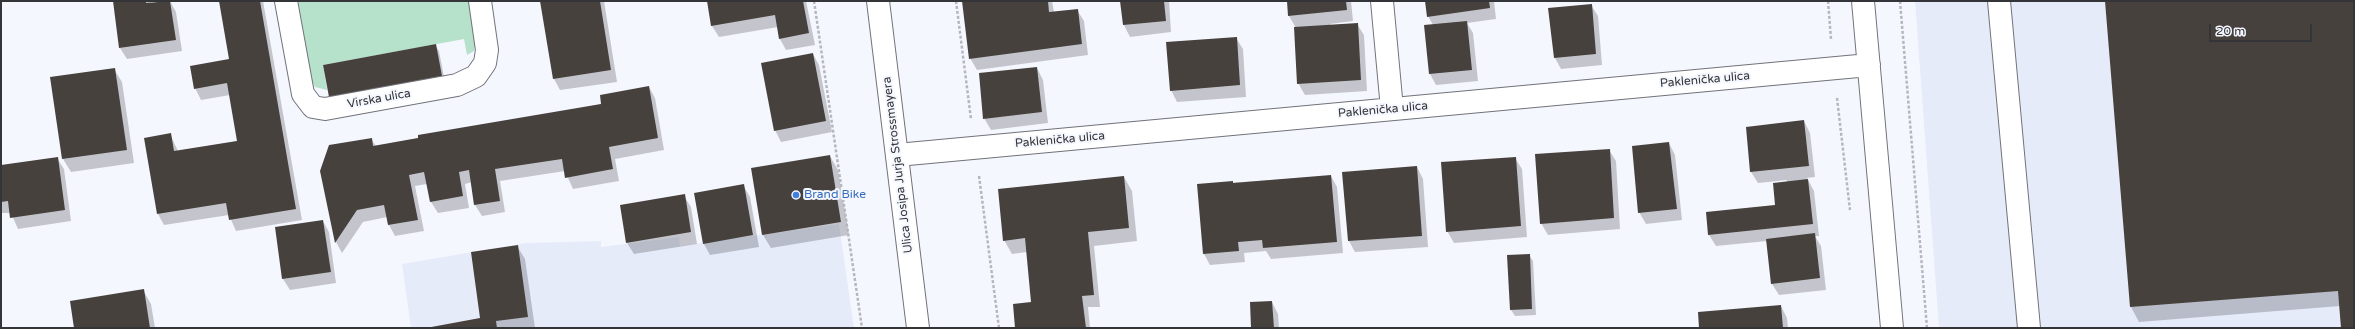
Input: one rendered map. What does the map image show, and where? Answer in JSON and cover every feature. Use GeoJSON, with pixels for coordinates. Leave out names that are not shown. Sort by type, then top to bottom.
{"type":"FeatureCollection","features":[{"type":"Feature","properties":{"kind":"street","name":"Virska ulica"},"geometry":{"type":"LineString","coordinates":[[286,1],[303,94],[312,107],[325,109],[457,85],[476,76],[485,63],[487,50],[480,1]]}},
{"type":"Feature","properties":{"kind":"street","name":"Ulica Josipa Jurja Strossmayera"},"geometry":{"type":"LineString","coordinates":[[878,1],[918,328]]}},
{"type":"Feature","properties":{"kind":"street"},"geometry":{"type":"LineString","coordinates":[[1382,1],[1392,109]]}},
{"type":"Feature","properties":{"kind":"street"},"geometry":{"type":"LineString","coordinates":[[1863,1],[1892,328]]}},
{"type":"Feature","properties":{"kind":"street"},"geometry":{"type":"LineString","coordinates":[[1999,1],[2029,328]]}},
{"type":"Feature","properties":{"kind":"street","name":"Paklenička ulica"},"geometry":{"type":"LineString","coordinates":[[897,155],[1869,65]]}},
{"type":"Feature","properties":{"kind":"path"},"geometry":{"type":"LineString","coordinates":[[814,1],[862,328]]}},
{"type":"Feature","properties":{"kind":"path"},"geometry":{"type":"LineString","coordinates":[[1828,1],[1851,218]]}},
{"type":"Feature","properties":{"kind":"path"},"geometry":{"type":"LineString","coordinates":[[1900,1],[1927,328]]}},
{"type":"Feature","properties":{"kind":"shaded area"},"geometry":{"type":"Polygon","coordinates":[[[1915,1],[2354,1],[2354,328],[1939,328],[1915,1]]]}},
{"type":"Feature","properties":{"kind":"shaded area"},"geometry":{"type":"Polygon","coordinates":[[[839,224],[854,328],[411,328],[402,264],[526,243],[601,241],[601,247],[679,237],[680,246],[839,224]]]}},
{"type":"Feature","properties":{"kind":"green space"},"geometry":{"type":"Polygon","coordinates":[[[296,1],[470,1],[476,41],[474,51],[467,55],[464,39],[323,65],[327,90],[315,87],[309,76],[296,1]]]}},
{"type":"Feature","properties":{"kind":"building"},"geometry":{"type":"Polygon","coordinates":[[[113,1],[146,1],[146,3],[170,1],[176,40],[119,48],[113,1]]]}},
{"type":"Feature","properties":{"kind":"building"},"geometry":{"type":"Polygon","coordinates":[[[219,1],[260,1],[296,209],[229,220],[226,203],[157,214],[144,138],[171,133],[174,151],[237,141],[227,83],[194,89],[190,66],[229,59],[219,1]]]}},
{"type":"Feature","properties":{"kind":"building"},"geometry":{"type":"Polygon","coordinates":[[[540,1],[600,1],[611,70],[553,79],[540,1]]]}},
{"type":"Feature","properties":{"kind":"building"},"geometry":{"type":"Polygon","coordinates":[[[707,1],[803,1],[809,33],[779,39],[775,15],[711,26],[707,1]]]}},
{"type":"Feature","properties":{"kind":"building"},"geometry":{"type":"Polygon","coordinates":[[[962,1],[1048,1],[1049,12],[1078,9],[1082,44],[969,59],[962,1]]]}},
{"type":"Feature","properties":{"kind":"building"},"geometry":{"type":"Polygon","coordinates":[[[1120,1],[1164,1],[1166,21],[1123,25],[1120,1]]]}},
{"type":"Feature","properties":{"kind":"building"},"geometry":{"type":"Polygon","coordinates":[[[1287,1],[1346,1],[1347,10],[1288,16],[1287,1]]]}},
{"type":"Feature","properties":{"kind":"building"},"geometry":{"type":"Polygon","coordinates":[[[1425,1],[1489,1],[1490,8],[1427,17],[1425,1]]]}},
{"type":"Feature","properties":{"kind":"building"},"geometry":{"type":"Polygon","coordinates":[[[2105,1],[2354,1],[2354,328],[2341,328],[2338,291],[2130,307],[2105,1]]]}},
{"type":"Feature","properties":{"kind":"building"},"geometry":{"type":"Polygon","coordinates":[[[1592,4],[1596,54],[1554,58],[1548,8],[1592,4]]]}},
{"type":"Feature","properties":{"kind":"building"},"geometry":{"type":"Polygon","coordinates":[[[1467,21],[1472,70],[1429,74],[1424,25],[1467,21]]]}},
{"type":"Feature","properties":{"kind":"building"},"geometry":{"type":"Polygon","coordinates":[[[1358,23],[1361,80],[1297,84],[1294,27],[1358,23]]]}},
{"type":"Feature","properties":{"kind":"building"},"geometry":{"type":"Polygon","coordinates":[[[1237,37],[1240,85],[1170,91],[1166,42],[1237,37]]]}},
{"type":"Feature","properties":{"kind":"building"},"geometry":{"type":"Polygon","coordinates":[[[436,44],[442,76],[329,97],[323,65],[436,44]]]}},
{"type":"Feature","properties":{"kind":"building"},"geometry":{"type":"Polygon","coordinates":[[[813,53],[826,121],[774,131],[761,63],[813,53]]]}},
{"type":"Feature","properties":{"kind":"building"},"geometry":{"type":"Polygon","coordinates":[[[1037,67],[1042,112],[983,119],[979,73],[1037,67]]]}},
{"type":"Feature","properties":{"kind":"building"},"geometry":{"type":"Polygon","coordinates":[[[115,68],[127,150],[62,159],[50,77],[115,68]]]}},
{"type":"Feature","properties":{"kind":"building"},"geometry":{"type":"Polygon","coordinates":[[[649,86],[658,138],[609,147],[613,169],[565,178],[562,159],[495,169],[500,201],[474,205],[469,170],[459,172],[463,196],[430,202],[424,172],[409,175],[418,220],[388,225],[384,205],[357,210],[335,243],[320,171],[329,145],[372,138],[373,146],[418,138],[418,135],[601,104],[600,95],[649,86]]]}},
{"type":"Feature","properties":{"kind":"building"},"geometry":{"type":"Polygon","coordinates":[[[1804,120],[1809,166],[1750,172],[1746,127],[1804,120]]]}},
{"type":"Feature","properties":{"kind":"building"},"geometry":{"type":"Polygon","coordinates":[[[1669,142],[1677,209],[1638,213],[1632,146],[1669,142]]]}},
{"type":"Feature","properties":{"kind":"building"},"geometry":{"type":"Polygon","coordinates":[[[1610,149],[1614,218],[1540,224],[1535,154],[1610,149]]]}},
{"type":"Feature","properties":{"kind":"building","name":"Brand Bike"},"geometry":{"type":"Polygon","coordinates":[[[830,155],[841,222],[762,235],[751,168],[830,155]]]}},
{"type":"Feature","properties":{"kind":"building"},"geometry":{"type":"Polygon","coordinates":[[[58,157],[65,210],[10,218],[8,201],[1,202],[1,165],[58,157]]]}},
{"type":"Feature","properties":{"kind":"building"},"geometry":{"type":"Polygon","coordinates":[[[1516,157],[1521,226],[1446,232],[1441,162],[1516,157]]]}},
{"type":"Feature","properties":{"kind":"building"},"geometry":{"type":"Polygon","coordinates":[[[1417,166],[1422,236],[1348,241],[1342,172],[1417,166]]]}},
{"type":"Feature","properties":{"kind":"building"},"geometry":{"type":"Polygon","coordinates":[[[1331,175],[1337,242],[1263,248],[1262,240],[1238,242],[1239,251],[1203,254],[1197,184],[1233,181],[1233,183],[1331,175]]]}},
{"type":"Feature","properties":{"kind":"building"},"geometry":{"type":"Polygon","coordinates":[[[1124,176],[1129,228],[1088,232],[1094,295],[1082,296],[1086,328],[1015,328],[1013,304],[1031,302],[1025,238],[1003,241],[998,189],[1124,176]]]}},
{"type":"Feature","properties":{"kind":"building"},"geometry":{"type":"Polygon","coordinates":[[[1808,179],[1813,224],[1708,235],[1706,212],[1775,205],[1773,183],[1808,179]]]}},
{"type":"Feature","properties":{"kind":"building"},"geometry":{"type":"Polygon","coordinates":[[[744,184],[753,235],[703,244],[694,193],[744,184]]]}},
{"type":"Feature","properties":{"kind":"building"},"geometry":{"type":"Polygon","coordinates":[[[685,194],[691,232],[626,243],[620,205],[685,194]]]}},
{"type":"Feature","properties":{"kind":"building"},"geometry":{"type":"Polygon","coordinates":[[[323,220],[331,272],[282,279],[275,227],[323,220]]]}},
{"type":"Feature","properties":{"kind":"building"},"geometry":{"type":"Polygon","coordinates":[[[1815,233],[1820,278],[1771,284],[1766,239],[1815,233]]]}},
{"type":"Feature","properties":{"kind":"building"},"geometry":{"type":"Polygon","coordinates":[[[518,245],[528,317],[496,321],[497,328],[426,328],[480,318],[471,252],[518,245]]]}},
{"type":"Feature","properties":{"kind":"building"},"geometry":{"type":"Polygon","coordinates":[[[1530,254],[1532,309],[1510,310],[1507,255],[1530,254]]]}},
{"type":"Feature","properties":{"kind":"building"},"geometry":{"type":"Polygon","coordinates":[[[144,289],[150,328],[74,328],[70,301],[144,289]]]}},
{"type":"Feature","properties":{"kind":"building"},"geometry":{"type":"Polygon","coordinates":[[[1272,301],[1274,328],[1251,328],[1250,302],[1272,301]]]}},
{"type":"Feature","properties":{"kind":"building"},"geometry":{"type":"Polygon","coordinates":[[[1781,305],[1783,328],[1699,328],[1698,312],[1781,305]]]}},
{"type":"Feature","properties":{"kind":"place","name":"Brand Bike"},"geometry":{"type":"Point","coordinates":[796,195]}}]}
